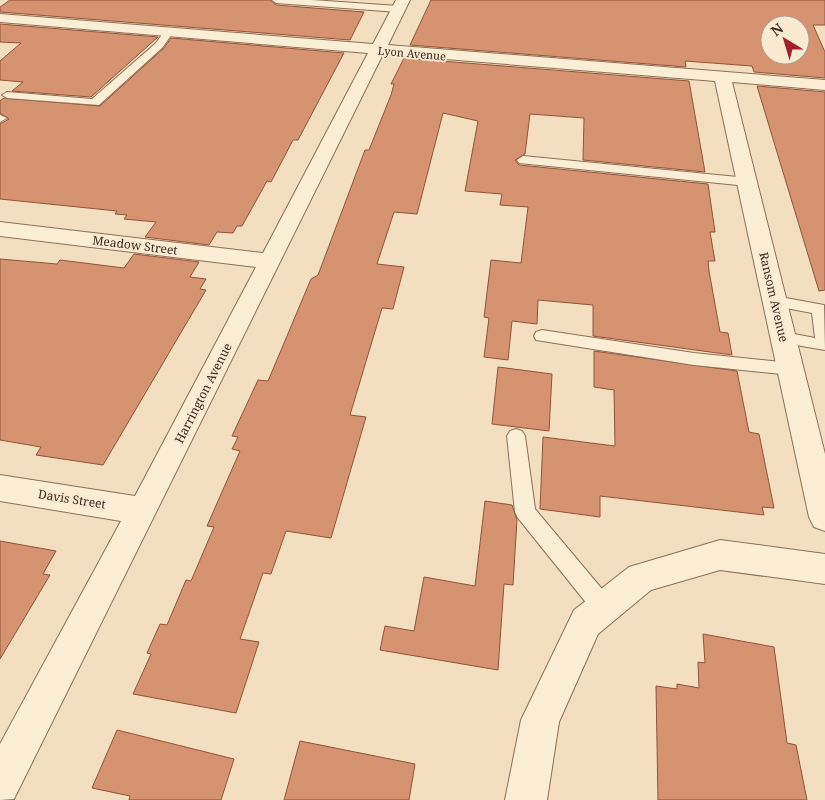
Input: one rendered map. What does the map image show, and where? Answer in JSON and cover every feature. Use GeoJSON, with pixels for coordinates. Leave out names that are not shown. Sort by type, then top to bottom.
{"type":"FeatureCollection","features":[{"type":"Feature","properties":{"kind":"street","name":"Harrington Avenue"},"geometry":{"type":"LineString","coordinates":[[0,785],[143,511],[400,5]]}},
{"type":"Feature","properties":{"kind":"street","name":"Lyon Avenue"},"geometry":{"type":"LineString","coordinates":[[0,18],[825,85]]}},
{"type":"Feature","properties":{"kind":"street","name":"Ransom Avenue"},"geometry":{"type":"LineString","coordinates":[[724,78],[825,517]]}},
{"type":"Feature","properties":{"kind":"street","name":"Meadow Street"},"geometry":{"type":"LineString","coordinates":[[0,229],[269,261]]}},
{"type":"Feature","properties":{"kind":"street","name":"Davis Street"},"geometry":{"type":"LineString","coordinates":[[0,488],[143,511]]}},
{"type":"Feature","properties":{"kind":"street"},"geometry":{"type":"LineString","coordinates":[[526,800],[540,720],[586,622],[641,578],[720,555],[825,569]]}},
{"type":"Feature","properties":{"kind":"lane"},"geometry":{"type":"LineString","coordinates":[[276,0],[400,5]]}},
{"type":"Feature","properties":{"kind":"lane"},"geometry":{"type":"LineString","coordinates":[[7,94],[95,103],[160,45],[168,32]]}},
{"type":"Feature","properties":{"kind":"lane"},"geometry":{"type":"LineString","coordinates":[[523,160],[748,182]]}},
{"type":"Feature","properties":{"kind":"lane"},"geometry":{"type":"LineString","coordinates":[[775,301],[820,309],[824,345],[784,338]]}},
{"type":"Feature","properties":{"kind":"lane"},"geometry":{"type":"LineString","coordinates":[[542,336],[694,359],[791,369]]}},
{"type":"Feature","properties":{"kind":"lane"},"geometry":{"type":"LineString","coordinates":[[516,436],[525,512],[604,608]]}},
{"type":"Feature","properties":{"kind":"building"},"geometry":{"type":"Polygon","coordinates":[[[10,0],[270,0],[276,5],[364,12],[350,40],[0,12],[0,7],[10,0]]]}},
{"type":"Feature","properties":{"kind":"building"},"geometry":{"type":"Polygon","coordinates":[[[431,0],[825,0],[825,25],[813,25],[825,52],[825,78],[754,72],[752,66],[685,61],[686,67],[410,45],[431,0]]]}},
{"type":"Feature","properties":{"kind":"building"},"geometry":{"type":"Polygon","coordinates":[[[0,24],[158,37],[91,97],[12,91],[23,82],[0,80],[0,61],[21,43],[0,42],[0,24]]]}},
{"type":"Feature","properties":{"kind":"building"},"geometry":{"type":"Polygon","coordinates":[[[171,38],[344,53],[298,140],[293,140],[271,182],[267,181],[242,226],[237,226],[233,233],[217,232],[209,245],[145,237],[156,222],[124,219],[127,215],[115,214],[117,211],[0,199],[0,124],[9,119],[0,113],[0,101],[4,98],[100,106],[164,48],[171,38]]]}},
{"type":"Feature","properties":{"kind":"building"},"geometry":{"type":"Polygon","coordinates":[[[404,58],[689,81],[705,172],[583,160],[584,118],[530,114],[525,154],[515,160],[519,165],[708,184],[715,232],[710,232],[715,261],[708,261],[709,271],[720,332],[728,333],[732,355],[593,336],[593,305],[538,300],[537,324],[512,321],[508,360],[484,357],[489,318],[484,317],[491,260],[521,263],[528,207],[500,205],[502,194],[465,191],[478,121],[443,113],[417,214],[394,212],[377,264],[404,267],[393,309],[382,308],[350,415],[366,417],[331,538],[286,531],[271,574],[263,573],[240,639],[259,642],[236,713],[133,694],[151,654],[147,653],[160,624],[167,625],[186,580],[191,581],[214,527],[207,526],[240,451],[232,449],[238,437],[232,436],[258,380],[268,381],[311,279],[318,275],[365,150],[369,150],[391,95],[394,84],[391,84],[404,58]]]}},
{"type":"Feature","properties":{"kind":"building"},"geometry":{"type":"Polygon","coordinates":[[[757,86],[825,92],[825,290],[819,291],[757,86]]]}},
{"type":"Feature","properties":{"kind":"building"},"geometry":{"type":"Polygon","coordinates":[[[134,254],[199,262],[190,277],[206,279],[200,289],[206,290],[103,465],[36,455],[41,447],[0,440],[0,259],[57,264],[60,260],[124,268],[134,254]]]}},
{"type":"Feature","properties":{"kind":"building"},"geometry":{"type":"Polygon","coordinates":[[[594,351],[737,371],[749,432],[759,434],[774,508],[762,507],[764,515],[600,496],[600,517],[540,509],[543,437],[615,446],[614,390],[594,387],[594,351]]]}},
{"type":"Feature","properties":{"kind":"building"},"geometry":{"type":"Polygon","coordinates":[[[498,367],[552,374],[549,431],[492,424],[498,367]]]}},
{"type":"Feature","properties":{"kind":"building"},"geometry":{"type":"Polygon","coordinates":[[[485,501],[512,505],[517,520],[513,585],[504,584],[498,670],[380,650],[385,626],[414,631],[424,577],[475,586],[485,501]]]}},
{"type":"Feature","properties":{"kind":"building"},"geometry":{"type":"Polygon","coordinates":[[[0,541],[56,551],[43,574],[50,575],[0,659],[0,541]]]}},
{"type":"Feature","properties":{"kind":"building"},"geometry":{"type":"Polygon","coordinates":[[[703,634],[774,647],[787,743],[796,745],[807,800],[658,800],[656,686],[677,689],[677,684],[699,688],[698,662],[705,663],[703,634]]]}},
{"type":"Feature","properties":{"kind":"building"},"geometry":{"type":"Polygon","coordinates":[[[117,730],[234,759],[221,800],[129,800],[130,796],[92,788],[117,730]]]}},
{"type":"Feature","properties":{"kind":"building"},"geometry":{"type":"Polygon","coordinates":[[[300,741],[415,764],[409,800],[284,800],[300,741]]]}}]}
